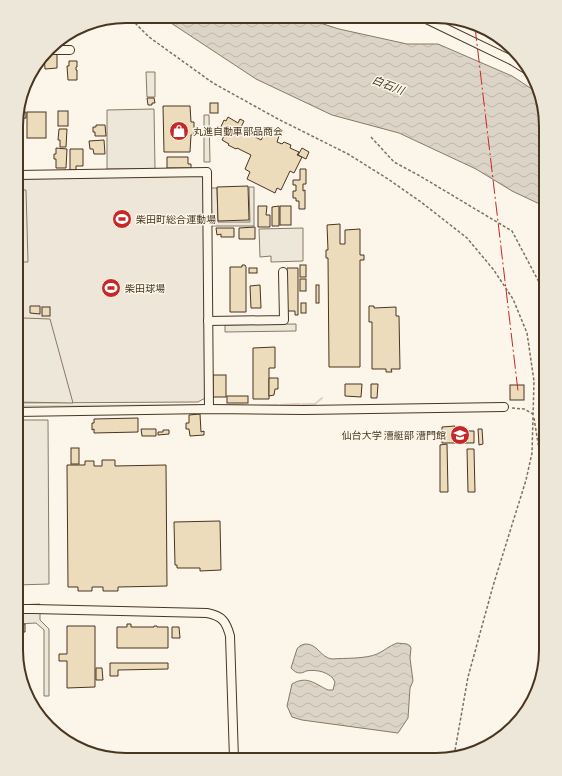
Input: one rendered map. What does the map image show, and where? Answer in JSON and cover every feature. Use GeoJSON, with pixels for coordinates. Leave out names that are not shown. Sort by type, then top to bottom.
{"type":"FeatureCollection","features":[{"type":"Feature","properties":{"kind":"street"},"geometry":{"type":"LineString","coordinates":[[434,23],[518,64]]}},
{"type":"Feature","properties":{"kind":"street"},"geometry":{"type":"LineString","coordinates":[[57,50],[70,50]]}},
{"type":"Feature","properties":{"kind":"street"},"geometry":{"type":"LineString","coordinates":[[23,175],[207,172],[209,409]]}},
{"type":"Feature","properties":{"kind":"street"},"geometry":{"type":"LineString","coordinates":[[208,321],[284,320],[283,272]]}},
{"type":"Feature","properties":{"kind":"street"},"geometry":{"type":"LineString","coordinates":[[23,412],[504,407]]}},
{"type":"Feature","properties":{"kind":"street"},"geometry":{"type":"LineString","coordinates":[[23,610],[207,613],[216,615],[223,620],[228,627],[230,636],[234,753]]}},
{"type":"Feature","properties":{"kind":"path"},"geometry":{"type":"LineString","coordinates":[[135,23],[148,37],[213,82],[278,119],[348,154],[421,202],[467,238],[493,269],[513,299],[527,333],[534,381],[532,453],[526,480],[493,586],[468,676],[455,751]]}},
{"type":"Feature","properties":{"kind":"path"},"geometry":{"type":"LineString","coordinates":[[371,137],[394,162],[512,231],[539,282]]}},
{"type":"Feature","properties":{"kind":"path"},"geometry":{"type":"LineString","coordinates":[[504,407],[524,409],[533,415],[539,449]]}},
{"type":"Feature","properties":{"kind":"shaded area"},"geometry":{"type":"Polygon","coordinates":[[[146,72],[155,72],[155,97],[147,97],[146,72]]]}},
{"type":"Feature","properties":{"kind":"shaded area"},"geometry":{"type":"Polygon","coordinates":[[[154,109],[155,169],[107,169],[107,110],[154,109]]]}},
{"type":"Feature","properties":{"kind":"shaded area"},"geometry":{"type":"Polygon","coordinates":[[[204,115],[209,115],[210,162],[204,162],[204,115]]]}},
{"type":"Feature","properties":{"kind":"shaded area","name":"柴田球場"},"geometry":{"type":"Polygon","coordinates":[[[204,176],[205,398],[198,402],[23,403],[23,179],[204,176]]]}},
{"type":"Feature","properties":{"kind":"shaded area"},"geometry":{"type":"Polygon","coordinates":[[[249,187],[254,187],[254,226],[212,226],[211,188],[217,188],[218,222],[250,222],[249,187]]]}},
{"type":"Feature","properties":{"kind":"shaded area"},"geometry":{"type":"Polygon","coordinates":[[[23,190],[26,190],[28,262],[23,262],[23,190]]]}},
{"type":"Feature","properties":{"kind":"shaded area"},"geometry":{"type":"Polygon","coordinates":[[[303,228],[303,261],[271,262],[271,256],[260,257],[259,229],[303,228]]]}},
{"type":"Feature","properties":{"kind":"shaded area"},"geometry":{"type":"Polygon","coordinates":[[[23,318],[50,319],[73,403],[23,402],[23,318]]]}},
{"type":"Feature","properties":{"kind":"shaded area"},"geometry":{"type":"Polygon","coordinates":[[[296,324],[296,331],[225,332],[225,325],[296,324]]]}},
{"type":"Feature","properties":{"kind":"shaded area"},"geometry":{"type":"Polygon","coordinates":[[[23,420],[48,420],[49,584],[23,585],[23,420]]]}},
{"type":"Feature","properties":{"kind":"shaded area"},"geometry":{"type":"Polygon","coordinates":[[[40,604],[40,620],[49,629],[49,696],[44,696],[44,630],[36,623],[23,624],[23,605],[40,604]]]}},
{"type":"Feature","properties":{"kind":"water","name":"白石川"},"geometry":{"type":"Polygon","coordinates":[[[171,23],[320,23],[339,29],[407,44],[438,44],[512,76],[532,89],[537,106],[539,126],[539,204],[512,191],[476,169],[399,133],[332,115],[256,79],[171,23]]]}},
{"type":"Feature","properties":{"kind":"water"},"geometry":{"type":"Polygon","coordinates":[[[397,643],[407,644],[411,648],[410,658],[413,681],[410,688],[408,718],[398,733],[302,720],[292,717],[287,706],[292,684],[297,681],[307,680],[328,690],[333,690],[335,682],[330,676],[323,672],[310,670],[299,673],[295,672],[291,668],[299,646],[309,644],[328,658],[332,659],[372,656],[397,643]]]}},
{"type":"Feature","properties":{"kind":"building"},"geometry":{"type":"Polygon","coordinates":[[[55,52],[57,52],[57,68],[45,69],[45,63],[55,52]]]}},
{"type":"Feature","properties":{"kind":"building"},"geometry":{"type":"Polygon","coordinates":[[[69,61],[77,61],[77,80],[68,80],[67,66],[69,66],[69,61]]]}},
{"type":"Feature","properties":{"kind":"building"},"geometry":{"type":"Polygon","coordinates":[[[147,98],[154,98],[155,103],[148,105],[147,98]]]}},
{"type":"Feature","properties":{"kind":"building"},"geometry":{"type":"Polygon","coordinates":[[[210,103],[218,103],[218,113],[210,113],[210,103]]]}},
{"type":"Feature","properties":{"kind":"building"},"geometry":{"type":"Polygon","coordinates":[[[163,106],[190,106],[191,122],[194,122],[194,135],[191,135],[190,152],[164,152],[163,106]]]}},
{"type":"Feature","properties":{"kind":"building"},"geometry":{"type":"Polygon","coordinates":[[[58,111],[68,111],[68,126],[58,126],[58,111]]]}},
{"type":"Feature","properties":{"kind":"building"},"geometry":{"type":"Polygon","coordinates":[[[26,112],[26,118],[24,118],[24,113],[26,112]]]}},
{"type":"Feature","properties":{"kind":"building"},"geometry":{"type":"Polygon","coordinates":[[[27,112],[46,112],[46,138],[27,138],[27,112]]]}},
{"type":"Feature","properties":{"kind":"building"},"geometry":{"type":"Polygon","coordinates":[[[228,117],[238,123],[240,119],[244,121],[241,127],[247,130],[246,132],[261,140],[265,133],[267,134],[269,131],[279,136],[277,142],[282,144],[284,142],[291,145],[290,148],[299,152],[297,155],[302,157],[294,173],[290,171],[281,190],[277,188],[275,193],[247,179],[250,172],[245,169],[251,155],[228,145],[229,144],[222,140],[225,134],[219,131],[224,120],[226,121],[228,117]]]}},
{"type":"Feature","properties":{"kind":"building"},"geometry":{"type":"Polygon","coordinates":[[[96,125],[105,125],[106,136],[95,136],[93,127],[96,127],[96,125]]]}},
{"type":"Feature","properties":{"kind":"building"},"geometry":{"type":"Polygon","coordinates":[[[252,128],[262,134],[260,137],[250,132],[252,128]]]}},
{"type":"Feature","properties":{"kind":"building"},"geometry":{"type":"Polygon","coordinates":[[[59,129],[67,129],[66,147],[60,147],[60,140],[58,140],[59,129]]]}},
{"type":"Feature","properties":{"kind":"building"},"geometry":{"type":"Polygon","coordinates":[[[104,140],[105,154],[94,154],[93,149],[90,149],[89,141],[104,140]]]}},
{"type":"Feature","properties":{"kind":"building"},"geometry":{"type":"Polygon","coordinates":[[[56,148],[67,149],[66,168],[56,168],[56,159],[54,159],[54,154],[56,154],[56,148]]]}},
{"type":"Feature","properties":{"kind":"building"},"geometry":{"type":"Polygon","coordinates":[[[302,148],[309,152],[306,159],[298,155],[302,148]]]}},
{"type":"Feature","properties":{"kind":"building"},"geometry":{"type":"Polygon","coordinates":[[[70,149],[83,149],[83,166],[76,166],[76,170],[70,170],[70,149]]]}},
{"type":"Feature","properties":{"kind":"building"},"geometry":{"type":"Polygon","coordinates":[[[167,157],[188,157],[188,164],[191,164],[191,168],[167,168],[167,157]]]}},
{"type":"Feature","properties":{"kind":"building"},"geometry":{"type":"Polygon","coordinates":[[[300,169],[306,169],[306,184],[303,184],[303,191],[305,190],[305,209],[299,209],[299,201],[296,201],[296,198],[293,198],[293,191],[296,191],[296,185],[293,185],[293,180],[300,180],[300,169]]]}},
{"type":"Feature","properties":{"kind":"building"},"geometry":{"type":"Polygon","coordinates":[[[248,186],[249,220],[218,221],[217,187],[248,186]]]}},
{"type":"Feature","properties":{"kind":"building"},"geometry":{"type":"Polygon","coordinates":[[[258,206],[267,206],[266,215],[270,215],[270,227],[258,227],[258,206]]]}},
{"type":"Feature","properties":{"kind":"building"},"geometry":{"type":"Polygon","coordinates":[[[279,206],[279,226],[272,226],[272,207],[279,206]]]}},
{"type":"Feature","properties":{"kind":"building"},"geometry":{"type":"Polygon","coordinates":[[[280,206],[291,206],[291,225],[280,225],[280,206]]]}},
{"type":"Feature","properties":{"kind":"building"},"geometry":{"type":"Polygon","coordinates":[[[340,224],[340,244],[345,244],[345,230],[360,229],[360,255],[364,255],[364,260],[360,260],[360,367],[329,367],[328,258],[326,258],[326,250],[328,250],[327,225],[340,224]]]}},
{"type":"Feature","properties":{"kind":"building"},"geometry":{"type":"Polygon","coordinates":[[[255,227],[255,239],[239,239],[239,228],[255,227]]]}},
{"type":"Feature","properties":{"kind":"building"},"geometry":{"type":"Polygon","coordinates":[[[216,228],[234,228],[234,237],[221,237],[221,234],[217,235],[216,228]]]}},
{"type":"Feature","properties":{"kind":"building"},"geometry":{"type":"Polygon","coordinates":[[[242,265],[245,265],[246,267],[246,312],[230,312],[230,267],[242,267],[242,265]]]}},
{"type":"Feature","properties":{"kind":"building"},"geometry":{"type":"Polygon","coordinates":[[[300,265],[306,265],[306,277],[300,277],[300,265]]]}},
{"type":"Feature","properties":{"kind":"building"},"geometry":{"type":"Polygon","coordinates":[[[249,268],[257,268],[257,273],[249,273],[249,268]]]}},
{"type":"Feature","properties":{"kind":"building"},"geometry":{"type":"Polygon","coordinates":[[[287,268],[298,268],[298,315],[295,315],[295,311],[287,311],[287,268]]]}},
{"type":"Feature","properties":{"kind":"building"},"geometry":{"type":"Polygon","coordinates":[[[300,279],[306,279],[306,291],[300,291],[300,279]]]}},
{"type":"Feature","properties":{"kind":"building"},"geometry":{"type":"Polygon","coordinates":[[[260,285],[261,308],[251,308],[250,286],[260,285]]]}},
{"type":"Feature","properties":{"kind":"building"},"geometry":{"type":"Polygon","coordinates":[[[316,285],[319,285],[319,303],[316,303],[316,285]]]}},
{"type":"Feature","properties":{"kind":"building"},"geometry":{"type":"Polygon","coordinates":[[[301,303],[306,303],[306,313],[301,313],[301,303]]]}},
{"type":"Feature","properties":{"kind":"building"},"geometry":{"type":"Polygon","coordinates":[[[30,306],[40,306],[40,314],[30,313],[30,306]]]}},
{"type":"Feature","properties":{"kind":"building"},"geometry":{"type":"Polygon","coordinates":[[[369,306],[374,306],[374,308],[396,307],[396,316],[399,316],[400,369],[391,369],[392,372],[386,372],[386,369],[372,369],[372,322],[369,322],[369,306]]]}},
{"type":"Feature","properties":{"kind":"building"},"geometry":{"type":"Polygon","coordinates":[[[42,307],[50,307],[50,316],[42,316],[42,307]]]}},
{"type":"Feature","properties":{"kind":"building"},"geometry":{"type":"Polygon","coordinates":[[[275,347],[275,368],[269,368],[269,399],[253,399],[253,348],[275,347]]]}},
{"type":"Feature","properties":{"kind":"building"},"geometry":{"type":"Polygon","coordinates":[[[213,375],[226,375],[226,397],[213,397],[213,375]]]}},
{"type":"Feature","properties":{"kind":"building"},"geometry":{"type":"Polygon","coordinates":[[[269,378],[278,378],[278,389],[275,389],[274,395],[269,396],[269,378]]]}},
{"type":"Feature","properties":{"kind":"building"},"geometry":{"type":"Polygon","coordinates":[[[345,384],[362,384],[361,397],[345,396],[345,384]]]}},
{"type":"Feature","properties":{"kind":"building"},"geometry":{"type":"Polygon","coordinates":[[[371,384],[378,384],[377,398],[371,398],[371,384]]]}},
{"type":"Feature","properties":{"kind":"building"},"geometry":{"type":"Polygon","coordinates":[[[510,385],[524,385],[524,400],[510,400],[510,385]]]}},
{"type":"Feature","properties":{"kind":"building"},"geometry":{"type":"Polygon","coordinates":[[[227,396],[248,396],[248,403],[227,403],[227,396]]]}},
{"type":"Feature","properties":{"kind":"building"},"geometry":{"type":"Polygon","coordinates":[[[200,414],[201,432],[204,431],[204,435],[190,436],[189,429],[186,429],[186,423],[189,423],[189,415],[200,414]]]}},
{"type":"Feature","properties":{"kind":"building"},"geometry":{"type":"Polygon","coordinates":[[[138,418],[138,432],[94,433],[94,429],[92,430],[92,423],[94,423],[94,419],[138,418]]]}},
{"type":"Feature","properties":{"kind":"building"},"geometry":{"type":"Polygon","coordinates":[[[455,426],[455,429],[474,431],[474,443],[442,443],[442,427],[455,426]]]}},
{"type":"Feature","properties":{"kind":"building"},"geometry":{"type":"Polygon","coordinates":[[[141,429],[156,429],[156,436],[142,436],[141,429]]]}},
{"type":"Feature","properties":{"kind":"building"},"geometry":{"type":"Polygon","coordinates":[[[478,429],[482,429],[483,444],[479,445],[478,429]]]}},
{"type":"Feature","properties":{"kind":"building"},"geometry":{"type":"Polygon","coordinates":[[[163,430],[169,430],[169,434],[158,435],[158,432],[163,432],[163,430]]]}},
{"type":"Feature","properties":{"kind":"building"},"geometry":{"type":"Polygon","coordinates":[[[447,444],[448,492],[440,492],[440,445],[447,444]]]}},
{"type":"Feature","properties":{"kind":"building"},"geometry":{"type":"Polygon","coordinates":[[[71,448],[79,448],[79,464],[71,464],[71,448]]]}},
{"type":"Feature","properties":{"kind":"building"},"geometry":{"type":"Polygon","coordinates":[[[467,449],[474,449],[475,492],[468,492],[467,449]]]}},
{"type":"Feature","properties":{"kind":"building"},"geometry":{"type":"Polygon","coordinates":[[[102,460],[115,460],[115,466],[166,465],[167,586],[118,587],[118,591],[103,591],[103,587],[92,587],[92,591],[78,591],[78,587],[68,587],[67,465],[85,465],[85,461],[94,461],[94,466],[102,466],[102,460]]]}},
{"type":"Feature","properties":{"kind":"building"},"geometry":{"type":"Polygon","coordinates":[[[220,521],[221,570],[200,571],[200,568],[177,568],[177,565],[175,565],[174,522],[220,521]]]}},
{"type":"Feature","properties":{"kind":"building"},"geometry":{"type":"Polygon","coordinates":[[[23,624],[25,624],[25,632],[23,632],[23,624]]]}},
{"type":"Feature","properties":{"kind":"building"},"geometry":{"type":"Polygon","coordinates":[[[127,624],[131,624],[131,627],[168,627],[168,648],[117,648],[117,627],[127,627],[127,624]]]}},
{"type":"Feature","properties":{"kind":"building"},"geometry":{"type":"Polygon","coordinates":[[[67,626],[95,626],[95,687],[67,688],[67,661],[59,661],[59,654],[67,654],[67,626]]]}},
{"type":"Feature","properties":{"kind":"building"},"geometry":{"type":"Polygon","coordinates":[[[172,627],[179,627],[180,638],[172,638],[172,627]]]}},
{"type":"Feature","properties":{"kind":"building"},"geometry":{"type":"Polygon","coordinates":[[[110,663],[168,663],[168,669],[118,670],[118,676],[110,676],[110,663]]]}},
{"type":"Feature","properties":{"kind":"building"},"geometry":{"type":"Polygon","coordinates":[[[96,668],[102,668],[103,680],[96,680],[96,668]]]}},
{"type":"Feature","properties":{"kind":"waterway"},"geometry":{"type":"LineString","coordinates":[[302,404],[315,404],[322,398]]}},
{"type":"Feature","properties":{"kind":"waterway"},"geometry":{"type":"LineString","coordinates":[[280,405],[295,404]]}},
{"type":"Feature","properties":{"kind":"waterway"},"geometry":{"type":"LineString","coordinates":[[23,406],[196,405]]}},
{"type":"Feature","properties":{"kind":"waterway"},"geometry":{"type":"LineString","coordinates":[[219,405],[243,405]]}},
{"type":"Feature","properties":{"kind":"waterway"},"geometry":{"type":"LineString","coordinates":[[251,406],[277,405]]}},
{"type":"Feature","properties":{"kind":"power"},"geometry":{"type":"LineString","coordinates":[[476,31],[518,391]]}},
{"type":"Feature","properties":{"kind":"place","name":"丸進自動車部品商会"},"geometry":{"type":"Point","coordinates":[179,131]}},
{"type":"Feature","properties":{"kind":"place","name":"柴田町総合運動場"},"geometry":{"type":"Point","coordinates":[122,219]}},
{"type":"Feature","properties":{"kind":"place","name":"柴田球場"},"geometry":{"type":"Point","coordinates":[111,288]}},
{"type":"Feature","properties":{"kind":"place","name":"仙台大学 漕艇部 漕門館"},"geometry":{"type":"Point","coordinates":[460,435]}}]}
